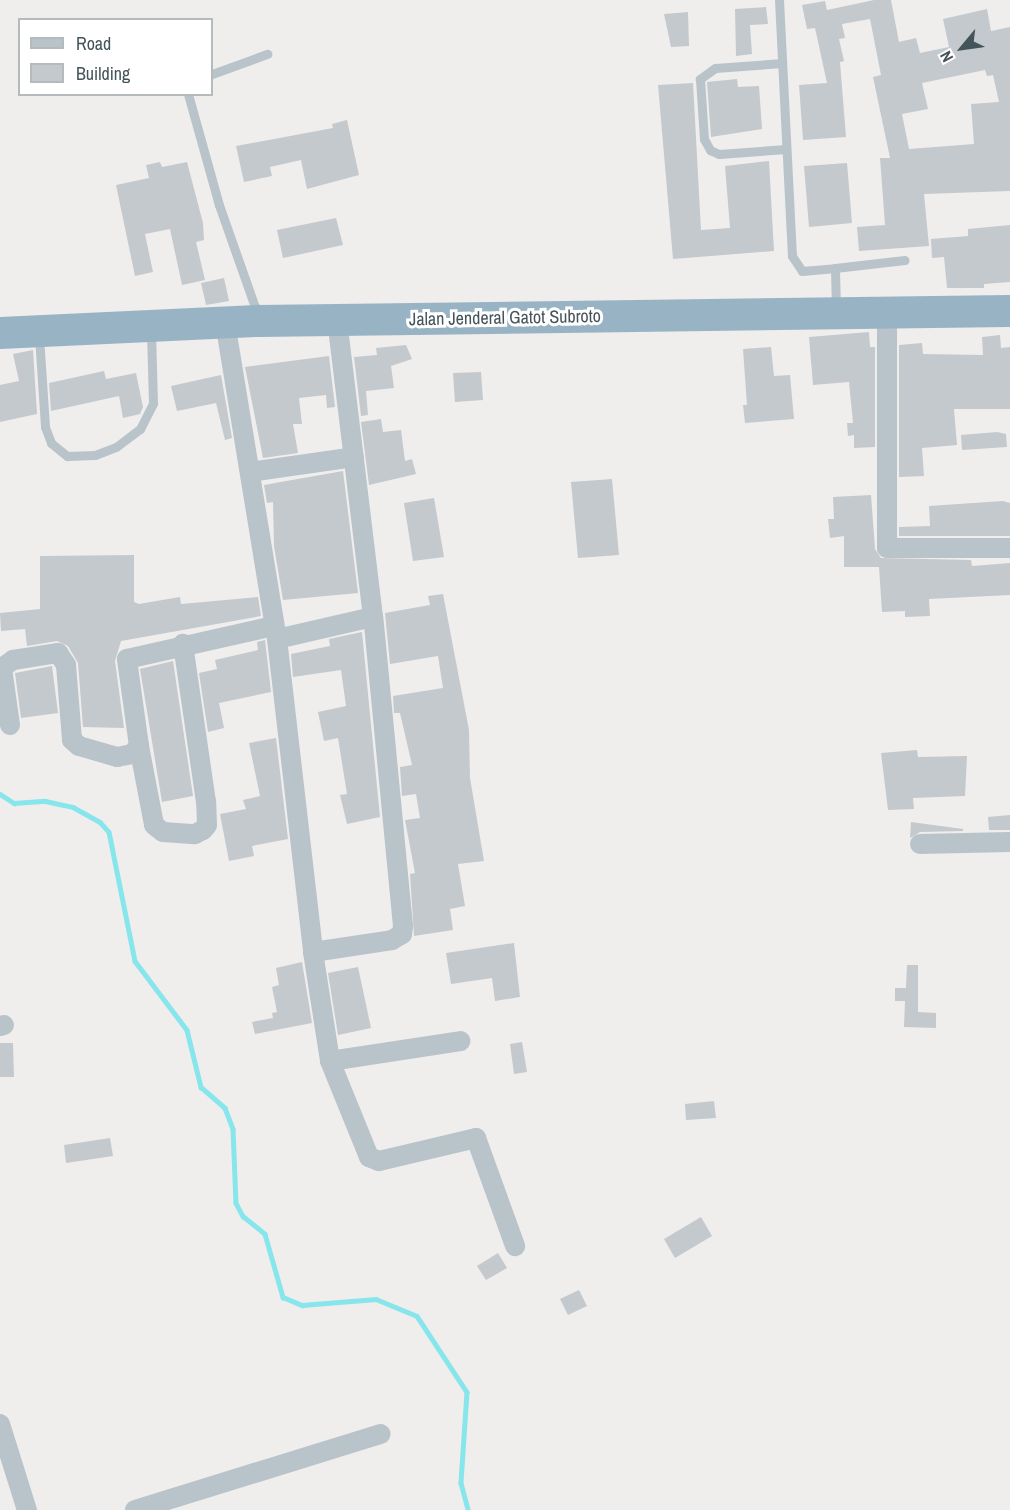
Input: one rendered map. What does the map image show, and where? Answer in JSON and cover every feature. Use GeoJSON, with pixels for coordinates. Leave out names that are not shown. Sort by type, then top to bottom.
{"type":"FeatureCollection","features":[{"type":"Feature","properties":{"kind":"highway","name":"Jalan Jenderal Gatot Subroto"},"geometry":{"type":"LineString","coordinates":[[0,333],[151,324],[260,321],[1010,311]]}},
{"type":"Feature","properties":{"kind":"street"},"geometry":{"type":"LineString","coordinates":[[887,313],[887,548],[1010,548]]}},
{"type":"Feature","properties":{"kind":"street"},"geometry":{"type":"LineString","coordinates":[[313,952],[392,940],[402,934],[373,617],[337,321]]}},
{"type":"Feature","properties":{"kind":"street"},"geometry":{"type":"LineString","coordinates":[[225,322],[275,633],[313,952],[330,1061],[369,1157],[379,1161],[476,1138],[515,1246]]}},
{"type":"Feature","properties":{"kind":"street"},"geometry":{"type":"LineString","coordinates":[[250,472],[354,457]]}},
{"type":"Feature","properties":{"kind":"street"},"geometry":{"type":"LineString","coordinates":[[183,644],[206,802],[207,825],[195,834],[163,831],[154,825],[139,746],[127,660],[183,644],[275,633],[373,617]]}},
{"type":"Feature","properties":{"kind":"street"},"geometry":{"type":"LineString","coordinates":[[10,725],[2,668],[12,660],[58,653],[66,665],[72,740],[79,746],[117,757],[132,754],[139,746]]}},
{"type":"Feature","properties":{"kind":"street"},"geometry":{"type":"LineString","coordinates":[[920,844],[1010,842]]}},
{"type":"Feature","properties":{"kind":"street"},"geometry":{"type":"LineString","coordinates":[[330,1061],[460,1041]]}},
{"type":"Feature","properties":{"kind":"street"},"geometry":{"type":"LineString","coordinates":[[0,1424],[6,1461],[27,1510]]}},
{"type":"Feature","properties":{"kind":"street"},"geometry":{"type":"LineString","coordinates":[[135,1510],[380,1434]]}},
{"type":"Feature","properties":{"kind":"lane"},"geometry":{"type":"LineString","coordinates":[[779,0],[792,256],[802,271],[905,260]]}},
{"type":"Feature","properties":{"kind":"lane"},"geometry":{"type":"LineString","coordinates":[[213,74],[267,54]]}},
{"type":"Feature","properties":{"kind":"lane"},"geometry":{"type":"LineString","coordinates":[[782,63],[715,68],[700,79],[704,139],[710,150],[719,154],[786,149]]}},
{"type":"Feature","properties":{"kind":"lane"},"geometry":{"type":"LineString","coordinates":[[189,96],[219,205],[260,321]]}},
{"type":"Feature","properties":{"kind":"lane"},"geometry":{"type":"LineString","coordinates":[[835,268],[837,312]]}},
{"type":"Feature","properties":{"kind":"lane"},"geometry":{"type":"LineString","coordinates":[[39,331],[45,428],[51,443],[67,456],[95,456],[116,447],[140,429],[153,403],[151,324]]}},
{"type":"Feature","properties":{"kind":"building"},"geometry":{"type":"Polygon","coordinates":[[[874,0],[891,0],[899,42],[916,38],[920,53],[949,47],[943,19],[987,9],[991,31],[1010,27],[1010,191],[924,194],[929,246],[859,251],[857,227],[885,225],[880,158],[890,158],[873,77],[881,75],[870,19],[842,24],[845,38],[839,39],[844,61],[840,62],[846,137],[803,140],[799,85],[827,83],[815,28],[807,29],[802,5],[825,1],[827,10],[874,0]],[[985,70],[922,83],[928,109],[902,114],[909,149],[974,144],[971,104],[999,102],[993,75],[987,76],[985,70]]]}},
{"type":"Feature","properties":{"kind":"building"},"geometry":{"type":"Polygon","coordinates":[[[766,7],[768,24],[750,25],[752,54],[736,56],[735,9],[766,7]]]}},
{"type":"Feature","properties":{"kind":"building"},"geometry":{"type":"Polygon","coordinates":[[[688,12],[689,46],[671,47],[664,14],[688,12]]]}},
{"type":"Feature","properties":{"kind":"building"},"geometry":{"type":"Polygon","coordinates":[[[737,79],[738,87],[759,86],[762,129],[711,137],[707,82],[737,79]]]}},
{"type":"Feature","properties":{"kind":"building"},"geometry":{"type":"Polygon","coordinates":[[[693,83],[701,230],[730,228],[725,166],[769,161],[774,251],[673,259],[658,85],[693,83]]]}},
{"type":"Feature","properties":{"kind":"building"},"geometry":{"type":"Polygon","coordinates":[[[347,120],[359,175],[307,189],[301,160],[270,167],[272,176],[244,182],[236,146],[333,128],[332,124],[347,120]]]}},
{"type":"Feature","properties":{"kind":"building"},"geometry":{"type":"Polygon","coordinates":[[[160,162],[162,167],[187,162],[203,223],[204,240],[196,242],[205,280],[182,285],[170,229],[145,234],[153,272],[135,276],[116,185],[149,178],[146,165],[160,162]]]}},
{"type":"Feature","properties":{"kind":"building"},"geometry":{"type":"Polygon","coordinates":[[[847,163],[852,223],[809,227],[804,166],[847,163]]]}},
{"type":"Feature","properties":{"kind":"building"},"geometry":{"type":"Polygon","coordinates":[[[336,218],[343,245],[283,258],[277,230],[336,218]]]}},
{"type":"Feature","properties":{"kind":"building"},"geometry":{"type":"Polygon","coordinates":[[[1010,225],[1010,282],[984,284],[984,288],[947,288],[944,257],[932,258],[931,239],[968,236],[968,229],[1010,225]]]}},
{"type":"Feature","properties":{"kind":"building"},"geometry":{"type":"Polygon","coordinates":[[[224,278],[229,301],[206,305],[201,283],[224,278]]]}},
{"type":"Feature","properties":{"kind":"building"},"geometry":{"type":"Polygon","coordinates":[[[869,332],[870,347],[875,347],[875,447],[854,448],[854,435],[848,436],[847,423],[853,423],[849,382],[813,385],[809,337],[869,332]]]}},
{"type":"Feature","properties":{"kind":"building"},"geometry":{"type":"Polygon","coordinates":[[[1000,335],[1001,348],[1010,347],[1010,409],[954,409],[957,445],[922,448],[924,476],[899,477],[899,345],[922,343],[923,354],[983,355],[982,337],[1000,335]]]}},
{"type":"Feature","properties":{"kind":"building"},"geometry":{"type":"Polygon","coordinates":[[[406,345],[412,359],[391,366],[394,388],[366,391],[368,415],[361,416],[354,357],[377,355],[376,348],[406,345]]]}},
{"type":"Feature","properties":{"kind":"building"},"geometry":{"type":"Polygon","coordinates":[[[771,347],[774,376],[790,375],[794,419],[745,423],[743,405],[747,405],[743,349],[771,347]]]}},
{"type":"Feature","properties":{"kind":"building"},"geometry":{"type":"Polygon","coordinates":[[[33,350],[37,414],[0,422],[0,385],[19,381],[13,354],[33,350]]]}},
{"type":"Feature","properties":{"kind":"building"},"geometry":{"type":"Polygon","coordinates":[[[329,356],[335,407],[327,408],[326,395],[299,398],[302,424],[293,424],[298,453],[263,458],[245,367],[329,356]]]}},
{"type":"Feature","properties":{"kind":"building"},"geometry":{"type":"Polygon","coordinates":[[[104,371],[106,379],[136,373],[143,407],[140,414],[123,418],[119,396],[51,411],[49,383],[104,371]]]}},
{"type":"Feature","properties":{"kind":"building"},"geometry":{"type":"Polygon","coordinates":[[[481,372],[483,400],[455,402],[453,373],[481,372]]]}},
{"type":"Feature","properties":{"kind":"building"},"geometry":{"type":"Polygon","coordinates":[[[221,375],[232,438],[225,440],[216,403],[177,411],[171,386],[221,375]]]}},
{"type":"Feature","properties":{"kind":"building"},"geometry":{"type":"Polygon","coordinates":[[[381,419],[383,432],[401,430],[405,461],[412,459],[416,474],[369,485],[361,422],[381,419]]]}},
{"type":"Feature","properties":{"kind":"building"},"geometry":{"type":"Polygon","coordinates":[[[997,432],[1006,434],[1007,447],[962,450],[961,435],[997,432]]]}},
{"type":"Feature","properties":{"kind":"building"},"geometry":{"type":"Polygon","coordinates":[[[343,471],[358,593],[283,600],[274,546],[273,502],[267,503],[264,485],[343,471]]]}},
{"type":"Feature","properties":{"kind":"building"},"geometry":{"type":"Polygon","coordinates":[[[612,479],[619,555],[578,558],[571,482],[612,479]]]}},
{"type":"Feature","properties":{"kind":"building"},"geometry":{"type":"Polygon","coordinates":[[[871,495],[875,549],[881,558],[971,560],[972,566],[1010,563],[1010,595],[929,599],[930,616],[905,617],[905,611],[882,612],[879,567],[844,567],[844,536],[830,538],[828,519],[834,519],[833,497],[871,495]]]}},
{"type":"Feature","properties":{"kind":"building"},"geometry":{"type":"Polygon","coordinates":[[[434,498],[444,557],[413,561],[404,503],[434,498]]]}},
{"type":"Feature","properties":{"kind":"building"},"geometry":{"type":"Polygon","coordinates":[[[1003,501],[1010,503],[1010,536],[899,536],[899,527],[930,526],[929,506],[1003,501]]]}},
{"type":"Feature","properties":{"kind":"building"},"geometry":{"type":"Polygon","coordinates":[[[134,555],[134,602],[139,604],[180,597],[181,604],[258,597],[261,616],[121,641],[115,661],[124,728],[83,727],[78,663],[68,646],[57,641],[27,646],[25,629],[1,631],[0,613],[40,609],[40,556],[134,555]]]}},
{"type":"Feature","properties":{"kind":"building"},"geometry":{"type":"Polygon","coordinates":[[[443,594],[469,730],[470,778],[484,861],[458,864],[465,906],[450,909],[453,930],[414,936],[410,874],[415,873],[405,820],[420,818],[416,794],[402,796],[400,767],[412,765],[400,713],[394,713],[393,696],[443,688],[438,656],[390,664],[385,613],[430,605],[428,596],[443,594]]]}},
{"type":"Feature","properties":{"kind":"building"},"geometry":{"type":"Polygon","coordinates":[[[362,632],[380,817],[347,824],[340,795],[347,794],[338,738],[324,741],[318,712],[346,706],[341,670],[293,677],[291,654],[330,646],[329,639],[362,632]]]}},
{"type":"Feature","properties":{"kind":"building"},"geometry":{"type":"Polygon","coordinates":[[[265,640],[271,692],[219,703],[224,728],[208,732],[199,673],[217,669],[215,660],[258,650],[257,642],[265,640]]]}},
{"type":"Feature","properties":{"kind":"building"},"geometry":{"type":"Polygon","coordinates":[[[173,661],[193,796],[162,802],[140,669],[173,661]]]}},
{"type":"Feature","properties":{"kind":"building"},"geometry":{"type":"Polygon","coordinates":[[[52,666],[58,713],[21,718],[15,673],[52,666]]]}},
{"type":"Feature","properties":{"kind":"building"},"geometry":{"type":"Polygon","coordinates":[[[276,738],[288,839],[252,846],[254,856],[229,861],[220,814],[246,809],[243,800],[260,796],[249,743],[276,738]]]}},
{"type":"Feature","properties":{"kind":"building"},"geometry":{"type":"Polygon","coordinates":[[[917,750],[918,757],[967,756],[965,796],[913,798],[914,809],[888,810],[881,753],[917,750]]]}},
{"type":"Feature","properties":{"kind":"building"},"geometry":{"type":"Polygon","coordinates":[[[1010,815],[1010,830],[989,830],[988,817],[1010,815]]]}},
{"type":"Feature","properties":{"kind":"building"},"geometry":{"type":"Polygon","coordinates":[[[911,822],[963,829],[963,831],[920,832],[910,838],[911,822]]]}},
{"type":"Feature","properties":{"kind":"building"},"geometry":{"type":"Polygon","coordinates":[[[514,943],[520,997],[495,1001],[492,978],[451,984],[446,953],[514,943]]]}},
{"type":"Feature","properties":{"kind":"building"},"geometry":{"type":"Polygon","coordinates":[[[302,962],[312,1023],[255,1034],[252,1022],[273,1018],[272,1013],[277,1012],[272,987],[279,985],[276,968],[302,962]]]}},
{"type":"Feature","properties":{"kind":"building"},"geometry":{"type":"Polygon","coordinates":[[[907,965],[918,965],[918,1012],[936,1013],[936,1028],[904,1027],[905,1001],[895,1001],[895,988],[906,988],[907,965]]]}},
{"type":"Feature","properties":{"kind":"building"},"geometry":{"type":"Polygon","coordinates":[[[358,967],[371,1028],[338,1035],[328,973],[358,967]]]}},
{"type":"Feature","properties":{"kind":"building"},"geometry":{"type":"Polygon","coordinates":[[[522,1042],[527,1072],[514,1074],[510,1044],[522,1042]]]}},
{"type":"Feature","properties":{"kind":"building"},"geometry":{"type":"Polygon","coordinates":[[[0,1043],[13,1043],[14,1077],[0,1077],[0,1043]]]}},
{"type":"Feature","properties":{"kind":"building"},"geometry":{"type":"Polygon","coordinates":[[[714,1101],[716,1118],[686,1120],[685,1104],[714,1101]]]}},
{"type":"Feature","properties":{"kind":"building"},"geometry":{"type":"Polygon","coordinates":[[[110,1138],[113,1156],[66,1163],[64,1145],[110,1138]]]}},
{"type":"Feature","properties":{"kind":"building"},"geometry":{"type":"Polygon","coordinates":[[[701,1217],[712,1236],[675,1258],[664,1239],[701,1217]]]}},
{"type":"Feature","properties":{"kind":"building"},"geometry":{"type":"Polygon","coordinates":[[[498,1253],[507,1268],[486,1280],[477,1266],[498,1253]]]}},
{"type":"Feature","properties":{"kind":"building"},"geometry":{"type":"Polygon","coordinates":[[[579,1290],[587,1306],[568,1315],[560,1299],[579,1290]]]}},
{"type":"Feature","properties":{"kind":"waterway"},"geometry":{"type":"LineString","coordinates":[[0,794],[14,803],[45,801],[73,807],[100,822],[109,832],[135,961],[187,1030],[201,1087],[225,1108],[233,1129],[236,1203],[243,1216],[265,1234],[283,1297],[302,1305],[376,1299],[417,1316],[467,1392],[461,1483],[468,1510]]}}]}
